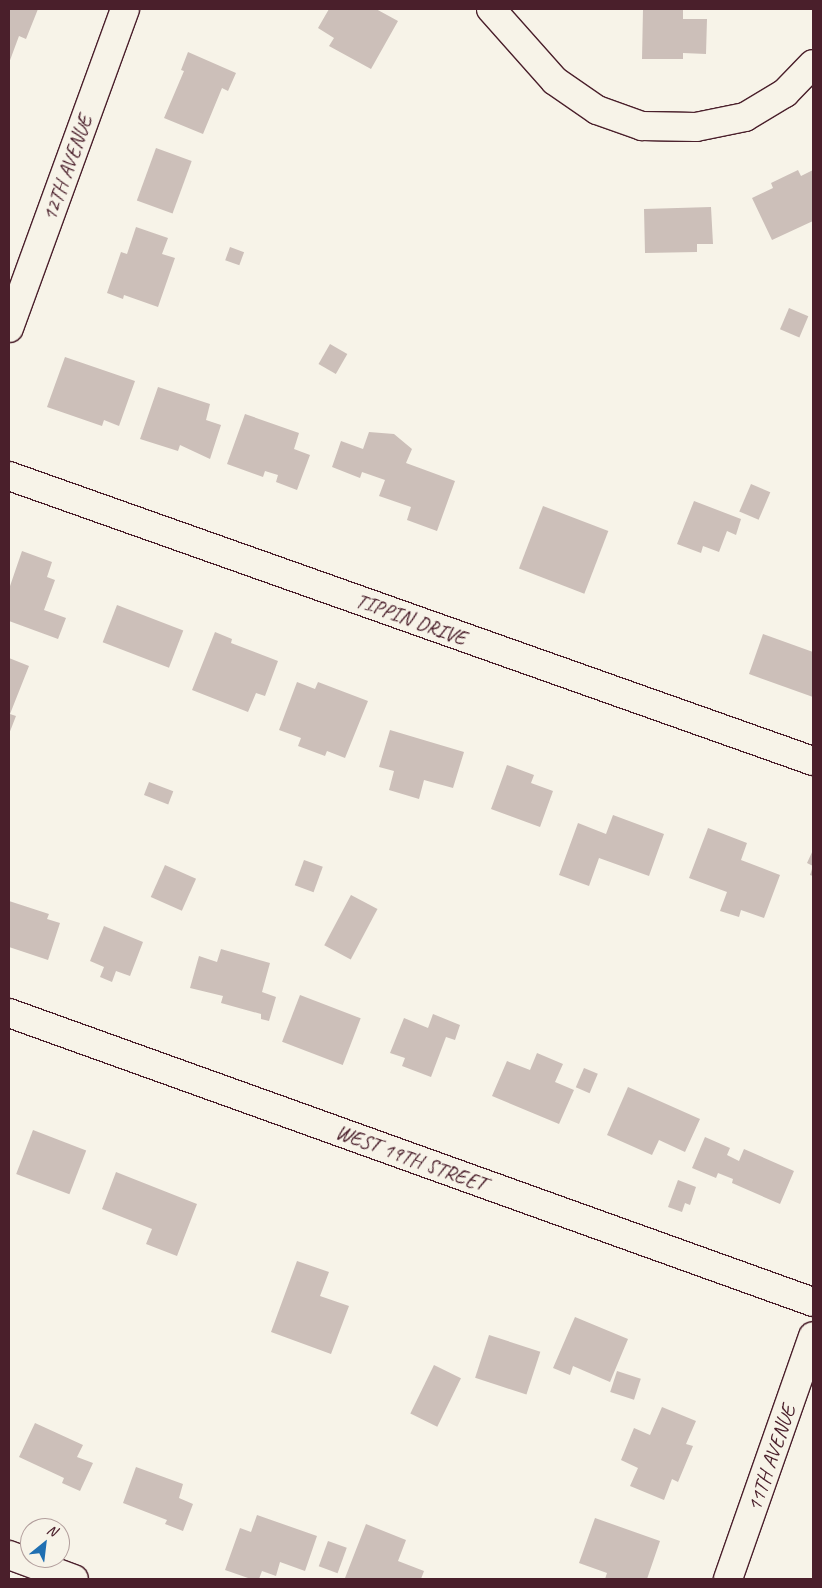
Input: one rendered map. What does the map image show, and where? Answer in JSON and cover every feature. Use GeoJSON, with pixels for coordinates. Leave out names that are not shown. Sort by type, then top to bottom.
{"type":"FeatureCollection","features":[{"type":"Feature","properties":{"kind":"street","name":"12TH AVENUE"},"geometry":{"type":"LineString","coordinates":[[9,328],[125,9]]}},
{"type":"Feature","properties":{"kind":"street"},"geometry":{"type":"LineString","coordinates":[[491,9],[555,81],[598,110],[642,126],[696,127],[745,117],[785,93],[813,64]]}},
{"type":"Feature","properties":{"kind":"street","name":"TIPPIN DRIVE"},"geometry":{"type":"LineString","coordinates":[[9,476],[813,761]]}},
{"type":"Feature","properties":{"kind":"street","name":"WEST 19TH STREET"},"geometry":{"type":"LineString","coordinates":[[9,1013],[813,1302]]}},
{"type":"Feature","properties":{"kind":"street","name":"11TH AVENUE"},"geometry":{"type":"LineString","coordinates":[[728,1579],[813,1336]]}},
{"type":"Feature","properties":{"kind":"street"},"geometry":{"type":"LineString","coordinates":[[9,1555],[74,1579]]}},
{"type":"Feature","properties":{"kind":"building"},"geometry":{"type":"Polygon","coordinates":[[[9,9],[38,9],[26,39],[19,36],[9,63],[9,9]]]}},
{"type":"Feature","properties":{"kind":"building"},"geometry":{"type":"Polygon","coordinates":[[[329,9],[376,9],[398,21],[371,69],[329,46],[334,38],[318,28],[329,9]]]}},
{"type":"Feature","properties":{"kind":"building"},"geometry":{"type":"Polygon","coordinates":[[[643,9],[683,9],[683,19],[707,19],[706,54],[683,53],[683,59],[642,59],[643,9]]]}},
{"type":"Feature","properties":{"kind":"building"},"geometry":{"type":"Polygon","coordinates":[[[188,52],[236,73],[228,91],[222,88],[203,134],[164,118],[184,71],[181,70],[188,52]]]}},
{"type":"Feature","properties":{"kind":"building"},"geometry":{"type":"Polygon","coordinates":[[[156,148],[192,161],[173,214],[137,201],[156,148]]]}},
{"type":"Feature","properties":{"kind":"building"},"geometry":{"type":"Polygon","coordinates":[[[798,170],[801,176],[813,170],[813,221],[772,240],[752,198],[773,188],[771,183],[798,170]]]}},
{"type":"Feature","properties":{"kind":"building"},"geometry":{"type":"Polygon","coordinates":[[[711,207],[713,244],[697,244],[697,252],[645,253],[644,209],[711,207]]]}},
{"type":"Feature","properties":{"kind":"building"},"geometry":{"type":"Polygon","coordinates":[[[136,227],[168,238],[162,254],[175,258],[158,307],[124,295],[123,299],[107,293],[121,252],[127,254],[136,227]]]}},
{"type":"Feature","properties":{"kind":"building"},"geometry":{"type":"Polygon","coordinates":[[[230,247],[244,252],[239,265],[225,260],[230,247]]]}},
{"type":"Feature","properties":{"kind":"building"},"geometry":{"type":"Polygon","coordinates":[[[789,308],[808,316],[799,337],[780,329],[789,308]]]}},
{"type":"Feature","properties":{"kind":"building"},"geometry":{"type":"Polygon","coordinates":[[[330,344],[347,354],[336,374],[318,364],[330,344]]]}},
{"type":"Feature","properties":{"kind":"building"},"geometry":{"type":"Polygon","coordinates":[[[65,357],[135,381],[119,426],[104,420],[102,426],[47,407],[65,357]]]}},
{"type":"Feature","properties":{"kind":"building"},"geometry":{"type":"Polygon","coordinates":[[[158,387],[210,404],[206,420],[221,425],[210,459],[180,445],[178,451],[140,439],[158,387]]]}},
{"type":"Feature","properties":{"kind":"building"},"geometry":{"type":"Polygon","coordinates":[[[245,414],[299,433],[294,449],[310,455],[297,490],[276,482],[278,475],[265,471],[263,477],[227,464],[245,414]]]}},
{"type":"Feature","properties":{"kind":"building"},"geometry":{"type":"Polygon","coordinates":[[[369,432],[394,434],[412,449],[406,463],[455,481],[437,531],[407,520],[411,507],[379,496],[385,480],[362,472],[360,478],[332,467],[341,441],[363,449],[369,432]]]}},
{"type":"Feature","properties":{"kind":"building"},"geometry":{"type":"Polygon","coordinates":[[[751,484],[770,492],[759,520],[739,512],[751,484]]]}},
{"type":"Feature","properties":{"kind":"building"},"geometry":{"type":"Polygon","coordinates":[[[694,501],[741,519],[736,535],[727,531],[719,552],[703,546],[701,553],[677,544],[694,501]]]}},
{"type":"Feature","properties":{"kind":"building"},"geometry":{"type":"Polygon","coordinates":[[[543,506],[608,531],[584,594],[519,569],[543,506]]]}},
{"type":"Feature","properties":{"kind":"building"},"geometry":{"type":"Polygon","coordinates":[[[22,551],[52,562],[47,577],[55,580],[44,610],[66,618],[58,639],[9,621],[9,589],[22,551]]]}},
{"type":"Feature","properties":{"kind":"building"},"geometry":{"type":"Polygon","coordinates":[[[117,605],[183,630],[169,668],[103,642],[117,605]]]}},
{"type":"Feature","properties":{"kind":"building"},"geometry":{"type":"Polygon","coordinates":[[[215,632],[232,639],[231,643],[278,661],[265,696],[256,693],[248,712],[192,690],[215,632]]]}},
{"type":"Feature","properties":{"kind":"building"},"geometry":{"type":"Polygon","coordinates":[[[763,634],[813,652],[813,697],[749,674],[763,634]]]}},
{"type":"Feature","properties":{"kind":"building"},"geometry":{"type":"Polygon","coordinates":[[[9,658],[29,666],[10,714],[16,716],[9,734],[9,658]]]}},
{"type":"Feature","properties":{"kind":"building"},"geometry":{"type":"Polygon","coordinates":[[[297,682],[315,689],[318,682],[368,701],[345,758],[327,751],[325,756],[298,746],[301,738],[279,730],[297,682]]]}},
{"type":"Feature","properties":{"kind":"building"},"geometry":{"type":"Polygon","coordinates":[[[390,730],[464,752],[453,788],[424,780],[419,799],[389,790],[394,771],[379,767],[390,730]]]}},
{"type":"Feature","properties":{"kind":"building"},"geometry":{"type":"Polygon","coordinates":[[[507,765],[534,775],[531,783],[553,791],[540,827],[491,809],[507,765]]]}},
{"type":"Feature","properties":{"kind":"building"},"geometry":{"type":"Polygon","coordinates":[[[149,782],[173,791],[168,804],[144,795],[149,782]]]}},
{"type":"Feature","properties":{"kind":"building"},"geometry":{"type":"Polygon","coordinates":[[[613,815],[664,834],[649,876],[599,858],[589,886],[559,875],[578,823],[606,834],[613,815]]]}},
{"type":"Feature","properties":{"kind":"building"},"geometry":{"type":"Polygon","coordinates":[[[708,828],[747,843],[741,860],[780,875],[764,918],[741,910],[739,917],[720,911],[727,892],[689,878],[708,828]]]}},
{"type":"Feature","properties":{"kind":"building"},"geometry":{"type":"Polygon","coordinates":[[[813,850],[813,866],[807,863],[813,850]]]}},
{"type":"Feature","properties":{"kind":"building"},"geometry":{"type":"Polygon","coordinates":[[[304,860],[323,867],[314,892],[295,885],[304,860]]]}},
{"type":"Feature","properties":{"kind":"building"},"geometry":{"type":"Polygon","coordinates":[[[165,865],[196,879],[182,911],[151,897],[165,865]]]}},
{"type":"Feature","properties":{"kind":"building"},"geometry":{"type":"Polygon","coordinates":[[[351,895],[377,909],[351,959],[324,945],[351,895]]]}},
{"type":"Feature","properties":{"kind":"building"},"geometry":{"type":"Polygon","coordinates":[[[9,901],[49,914],[47,919],[60,923],[48,960],[9,947],[9,901]]]}},
{"type":"Feature","properties":{"kind":"building"},"geometry":{"type":"Polygon","coordinates":[[[104,926],[143,942],[130,976],[116,971],[112,982],[100,977],[104,967],[90,961],[104,926]]]}},
{"type":"Feature","properties":{"kind":"building"},"geometry":{"type":"Polygon","coordinates":[[[221,949],[270,963],[262,992],[276,997],[269,1021],[261,1019],[261,1014],[221,1003],[223,996],[190,988],[199,956],[217,962],[221,949]]]}},
{"type":"Feature","properties":{"kind":"building"},"geometry":{"type":"Polygon","coordinates":[[[300,995],[361,1018],[343,1065],[282,1042],[300,995]]]}},
{"type":"Feature","properties":{"kind":"building"},"geometry":{"type":"Polygon","coordinates":[[[433,1014],[460,1025],[455,1040],[446,1037],[431,1077],[402,1066],[405,1058],[390,1053],[404,1018],[428,1028],[433,1014]]]}},
{"type":"Feature","properties":{"kind":"building"},"geometry":{"type":"Polygon","coordinates":[[[537,1053],[563,1064],[555,1082],[574,1090],[559,1124],[492,1096],[507,1061],[530,1070],[537,1053]]]}},
{"type":"Feature","properties":{"kind":"building"},"geometry":{"type":"Polygon","coordinates":[[[584,1068],[598,1074],[590,1093],[576,1087],[584,1068]]]}},
{"type":"Feature","properties":{"kind":"building"},"geometry":{"type":"Polygon","coordinates":[[[628,1087],[700,1119],[685,1152],[659,1140],[652,1155],[607,1135],[628,1087]]]}},
{"type":"Feature","properties":{"kind":"building"},"geometry":{"type":"Polygon","coordinates":[[[33,1130],[86,1150],[69,1194],[16,1174],[33,1130]]]}},
{"type":"Feature","properties":{"kind":"building"},"geometry":{"type":"Polygon","coordinates":[[[705,1137],[730,1148],[727,1155],[739,1161],[744,1149],[794,1171],[780,1204],[732,1183],[733,1179],[718,1173],[716,1178],[692,1168],[705,1137]]]}},
{"type":"Feature","properties":{"kind":"building"},"geometry":{"type":"Polygon","coordinates":[[[116,1172],[197,1204],[177,1256],[146,1244],[152,1229],[102,1209],[116,1172]]]}},
{"type":"Feature","properties":{"kind":"building"},"geometry":{"type":"Polygon","coordinates":[[[678,1180],[696,1187],[690,1205],[685,1203],[682,1212],[668,1207],[678,1180]]]}},
{"type":"Feature","properties":{"kind":"building"},"geometry":{"type":"Polygon","coordinates":[[[297,1261],[329,1272],[320,1296],[349,1306],[331,1354],[271,1332],[297,1261]]]}},
{"type":"Feature","properties":{"kind":"building"},"geometry":{"type":"Polygon","coordinates":[[[575,1317],[628,1339],[610,1382],[573,1366],[570,1375],[553,1368],[575,1317]]]}},
{"type":"Feature","properties":{"kind":"building"},"geometry":{"type":"Polygon","coordinates":[[[489,1335],[540,1352],[526,1394],[475,1378],[489,1335]]]}},
{"type":"Feature","properties":{"kind":"building"},"geometry":{"type":"Polygon","coordinates":[[[434,1365],[461,1378],[437,1427],[410,1414],[434,1365]]]}},
{"type":"Feature","properties":{"kind":"building"},"geometry":{"type":"Polygon","coordinates":[[[617,1371],[641,1379],[634,1400],[610,1392],[617,1371]]]}},
{"type":"Feature","properties":{"kind":"building"},"geometry":{"type":"Polygon","coordinates":[[[662,1407],[696,1421],[686,1444],[693,1446],[678,1482],[672,1479],[664,1500],[630,1486],[638,1468],[621,1460],[634,1428],[650,1435],[662,1407]]]}},
{"type":"Feature","properties":{"kind":"building"},"geometry":{"type":"Polygon","coordinates":[[[35,1423],[83,1445],[77,1457],[93,1463],[80,1491],[62,1483],[64,1478],[19,1457],[35,1423]]]}},
{"type":"Feature","properties":{"kind":"building"},"geometry":{"type":"Polygon","coordinates":[[[136,1467],[183,1484],[179,1498],[193,1504],[183,1531],[165,1524],[167,1520],[123,1503],[136,1467]]]}},
{"type":"Feature","properties":{"kind":"building"},"geometry":{"type":"Polygon","coordinates":[[[257,1515],[317,1536],[305,1571],[280,1562],[276,1576],[262,1571],[259,1579],[251,1579],[225,1570],[240,1528],[251,1532],[257,1515]]]}},
{"type":"Feature","properties":{"kind":"building"},"geometry":{"type":"Polygon","coordinates":[[[595,1518],[660,1541],[647,1579],[605,1579],[607,1573],[579,1563],[595,1518]]]}},
{"type":"Feature","properties":{"kind":"building"},"geometry":{"type":"Polygon","coordinates":[[[366,1524],[406,1540],[398,1561],[424,1571],[421,1579],[345,1578],[366,1524]]]}},
{"type":"Feature","properties":{"kind":"building"},"geometry":{"type":"Polygon","coordinates":[[[328,1541],[347,1548],[338,1573],[319,1566],[328,1541]]]}}]}
